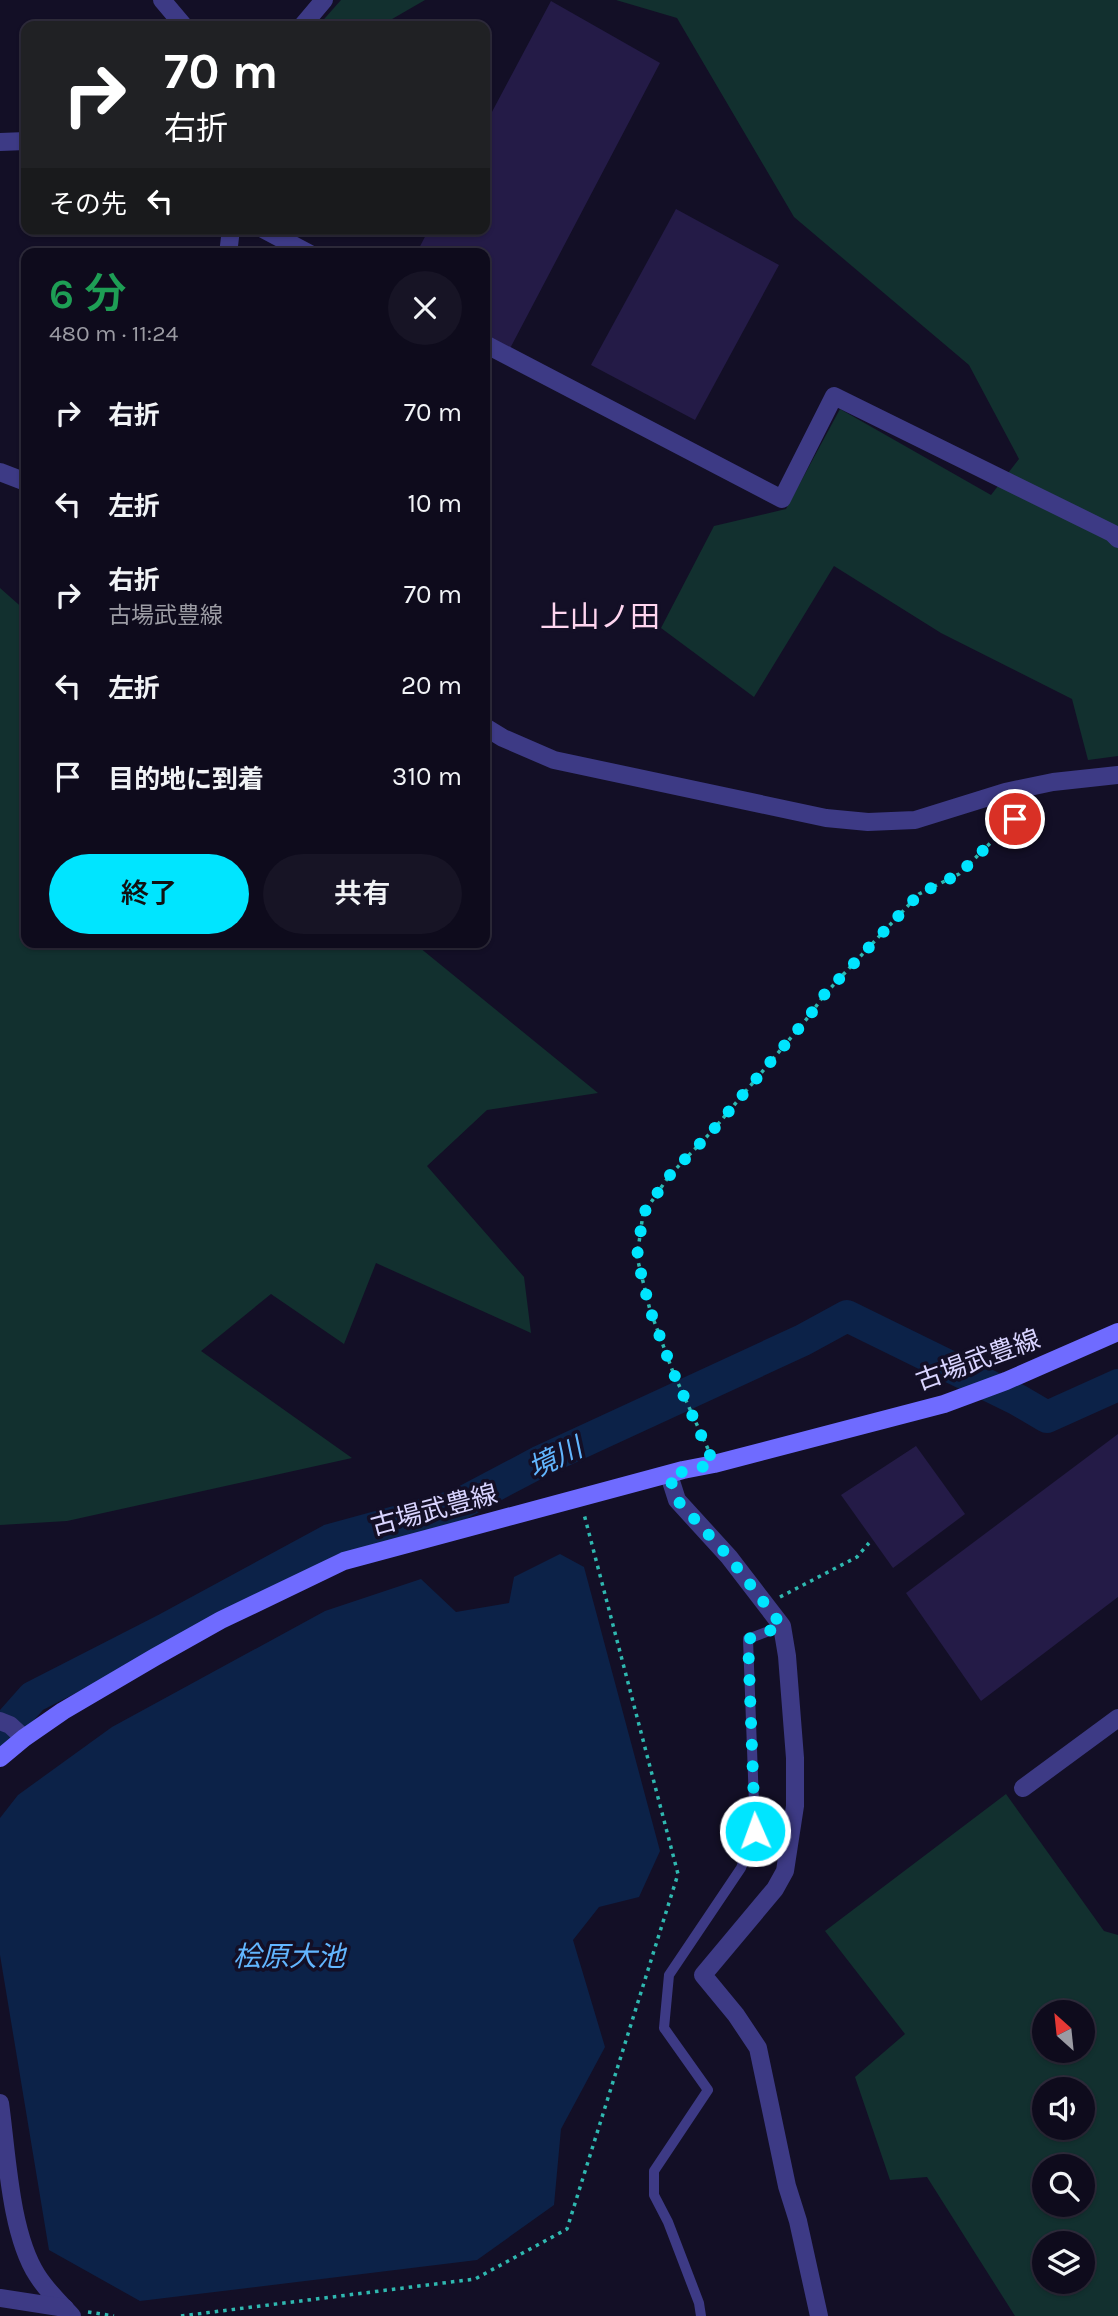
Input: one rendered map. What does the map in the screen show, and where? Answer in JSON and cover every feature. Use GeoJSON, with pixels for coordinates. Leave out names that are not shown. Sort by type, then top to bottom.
{"type":"FeatureCollection","features":[{"type":"Feature","properties":{"kind":"main road","name":"古場武豊線"},"geometry":{"type":"LineString","coordinates":[[0,1758],[62,1711],[221,1620],[344,1561],[944,1404],[1006,1381],[1118,1332]]}},
{"type":"Feature","properties":{"kind":"street"},"geometry":{"type":"LineString","coordinates":[[162,0],[180,21]]}},
{"type":"Feature","properties":{"kind":"street"},"geometry":{"type":"LineString","coordinates":[[306,21],[324,0]]}},
{"type":"Feature","properties":{"kind":"street"},"geometry":{"type":"LineString","coordinates":[[0,142],[21,141]]}},
{"type":"Feature","properties":{"kind":"street"},"geometry":{"type":"LineString","coordinates":[[274,235],[299,248]]}},
{"type":"Feature","properties":{"kind":"street"},"geometry":{"type":"LineString","coordinates":[[490,347],[782,499],[834,396],[1112,533],[1118,539]]}},
{"type":"Feature","properties":{"kind":"street"},"geometry":{"type":"LineString","coordinates":[[0,472],[21,480]]}},
{"type":"Feature","properties":{"kind":"street"},"geometry":{"type":"LineString","coordinates":[[490,730],[554,760],[826,818],[867,822],[915,820],[1005,792],[1053,782],[1118,775]]}},
{"type":"Feature","properties":{"kind":"street"},"geometry":{"type":"LineString","coordinates":[[669,1475],[677,1500],[729,1557],[782,1626],[787,1656],[796,1806],[785,1871],[775,1889],[703,1975],[736,2015],[758,2049],[787,2186],[798,2221],[819,2316]]}},
{"type":"Feature","properties":{"kind":"street"},"geometry":{"type":"LineString","coordinates":[[1023,1788],[1118,1718]]}},
{"type":"Feature","properties":{"kind":"street"},"geometry":{"type":"LineString","coordinates":[[0,1721],[10,1725],[24,1738]]}},
{"type":"Feature","properties":{"kind":"street"},"geometry":{"type":"LineString","coordinates":[[0,2103],[16,2214],[29,2258],[45,2287],[69,2312]]}},
{"type":"Feature","properties":{"kind":"street"},"geometry":{"type":"LineString","coordinates":[[0,2298],[69,2312]]}},
{"type":"Feature","properties":{"kind":"lane"},"geometry":{"type":"LineString","coordinates":[[701,2316],[699,2303],[668,2222],[654,2195],[654,2171],[708,2090],[664,2028],[669,1975],[741,1868],[755,1831],[748,1639],[782,1626]]}},
{"type":"Feature","properties":{"kind":"path"},"geometry":{"type":"LineString","coordinates":[[714,1464],[673,1372],[650,1310],[637,1257],[643,1214],[669,1176],[714,1129],[824,995],[919,894],[959,874],[1053,782]]}},
{"type":"Feature","properties":{"kind":"path"},"geometry":{"type":"LineString","coordinates":[[181,2316],[475,2279],[567,2229],[678,1874],[582,1509]]}},
{"type":"Feature","properties":{"kind":"path"},"geometry":{"type":"LineString","coordinates":[[766,1605],[857,1557],[869,1543]]}},
{"type":"Feature","properties":{"kind":"green space"},"geometry":{"type":"Polygon","coordinates":[[[341,0],[425,0],[389,21],[322,21],[341,0]]]}},
{"type":"Feature","properties":{"kind":"green space"},"geometry":{"type":"Polygon","coordinates":[[[616,0],[1118,0],[1118,756],[1088,760],[1072,699],[941,633],[834,566],[754,697],[661,628],[714,526],[786,509],[840,409],[991,495],[1019,459],[969,365],[794,217],[677,18],[616,0]]]}},
{"type":"Feature","properties":{"kind":"green space"},"geometry":{"type":"Polygon","coordinates":[[[0,588],[21,607],[21,948],[420,948],[598,1093],[487,1110],[427,1166],[524,1277],[531,1333],[376,1263],[344,1344],[271,1294],[201,1351],[352,1458],[67,1521],[0,1525],[0,588]]]}},
{"type":"Feature","properties":{"kind":"green space"},"geometry":{"type":"Polygon","coordinates":[[[1006,1794],[1104,1931],[1118,1935],[1118,2316],[1015,2316],[927,2177],[890,2180],[855,2077],[905,2034],[825,1931],[1006,1794]]]}},
{"type":"Feature","properties":{"kind":"water","name":"桧原大池"},"geometry":{"type":"Polygon","coordinates":[[[560,1554],[584,1567],[660,1851],[639,1897],[599,1907],[573,1940],[605,2047],[561,2129],[554,2205],[477,2260],[140,2301],[49,2250],[0,1955],[0,1818],[18,1795],[112,1727],[325,1611],[421,1579],[456,1612],[509,1603],[514,1577],[560,1554]]]}},
{"type":"Feature","properties":{"kind":"building"},"geometry":{"type":"Polygon","coordinates":[[[551,1],[660,63],[506,356],[490,347],[490,248],[419,248],[426,235],[490,235],[490,116],[551,1]]]}},
{"type":"Feature","properties":{"kind":"building"},"geometry":{"type":"Polygon","coordinates":[[[676,209],[779,265],[695,420],[591,365],[676,209]]]}},
{"type":"Feature","properties":{"kind":"building"},"geometry":{"type":"Polygon","coordinates":[[[1118,1434],[1118,1597],[981,1701],[906,1593],[1118,1434]]]}},
{"type":"Feature","properties":{"kind":"building"},"geometry":{"type":"Polygon","coordinates":[[[916,1446],[965,1514],[893,1568],[841,1495],[916,1446]]]}},
{"type":"Feature","properties":{"kind":"waterway","name":"境川"},"geometry":{"type":"LineString","coordinates":[[0,1734],[33,1697],[330,1540],[458,1505],[541,1461],[803,1340],[847,1316],[1018,1400],[1047,1417],[1118,1385]]}},
{"type":"Feature","properties":{"kind":"district","name":"上山ノ田"},"geometry":{"type":"Point","coordinates":[600,617]}},
{"type":"Feature","properties":{"kind":"route"},"geometry":{"type":"LineString","coordinates":[[755,1831],[748,1639],[782,1626],[729,1557],[677,1500],[669,1475],[714,1464],[673,1372],[650,1310],[637,1257],[643,1214],[669,1176],[714,1129],[824,995],[919,894],[959,874],[1015,819]]}}]}
